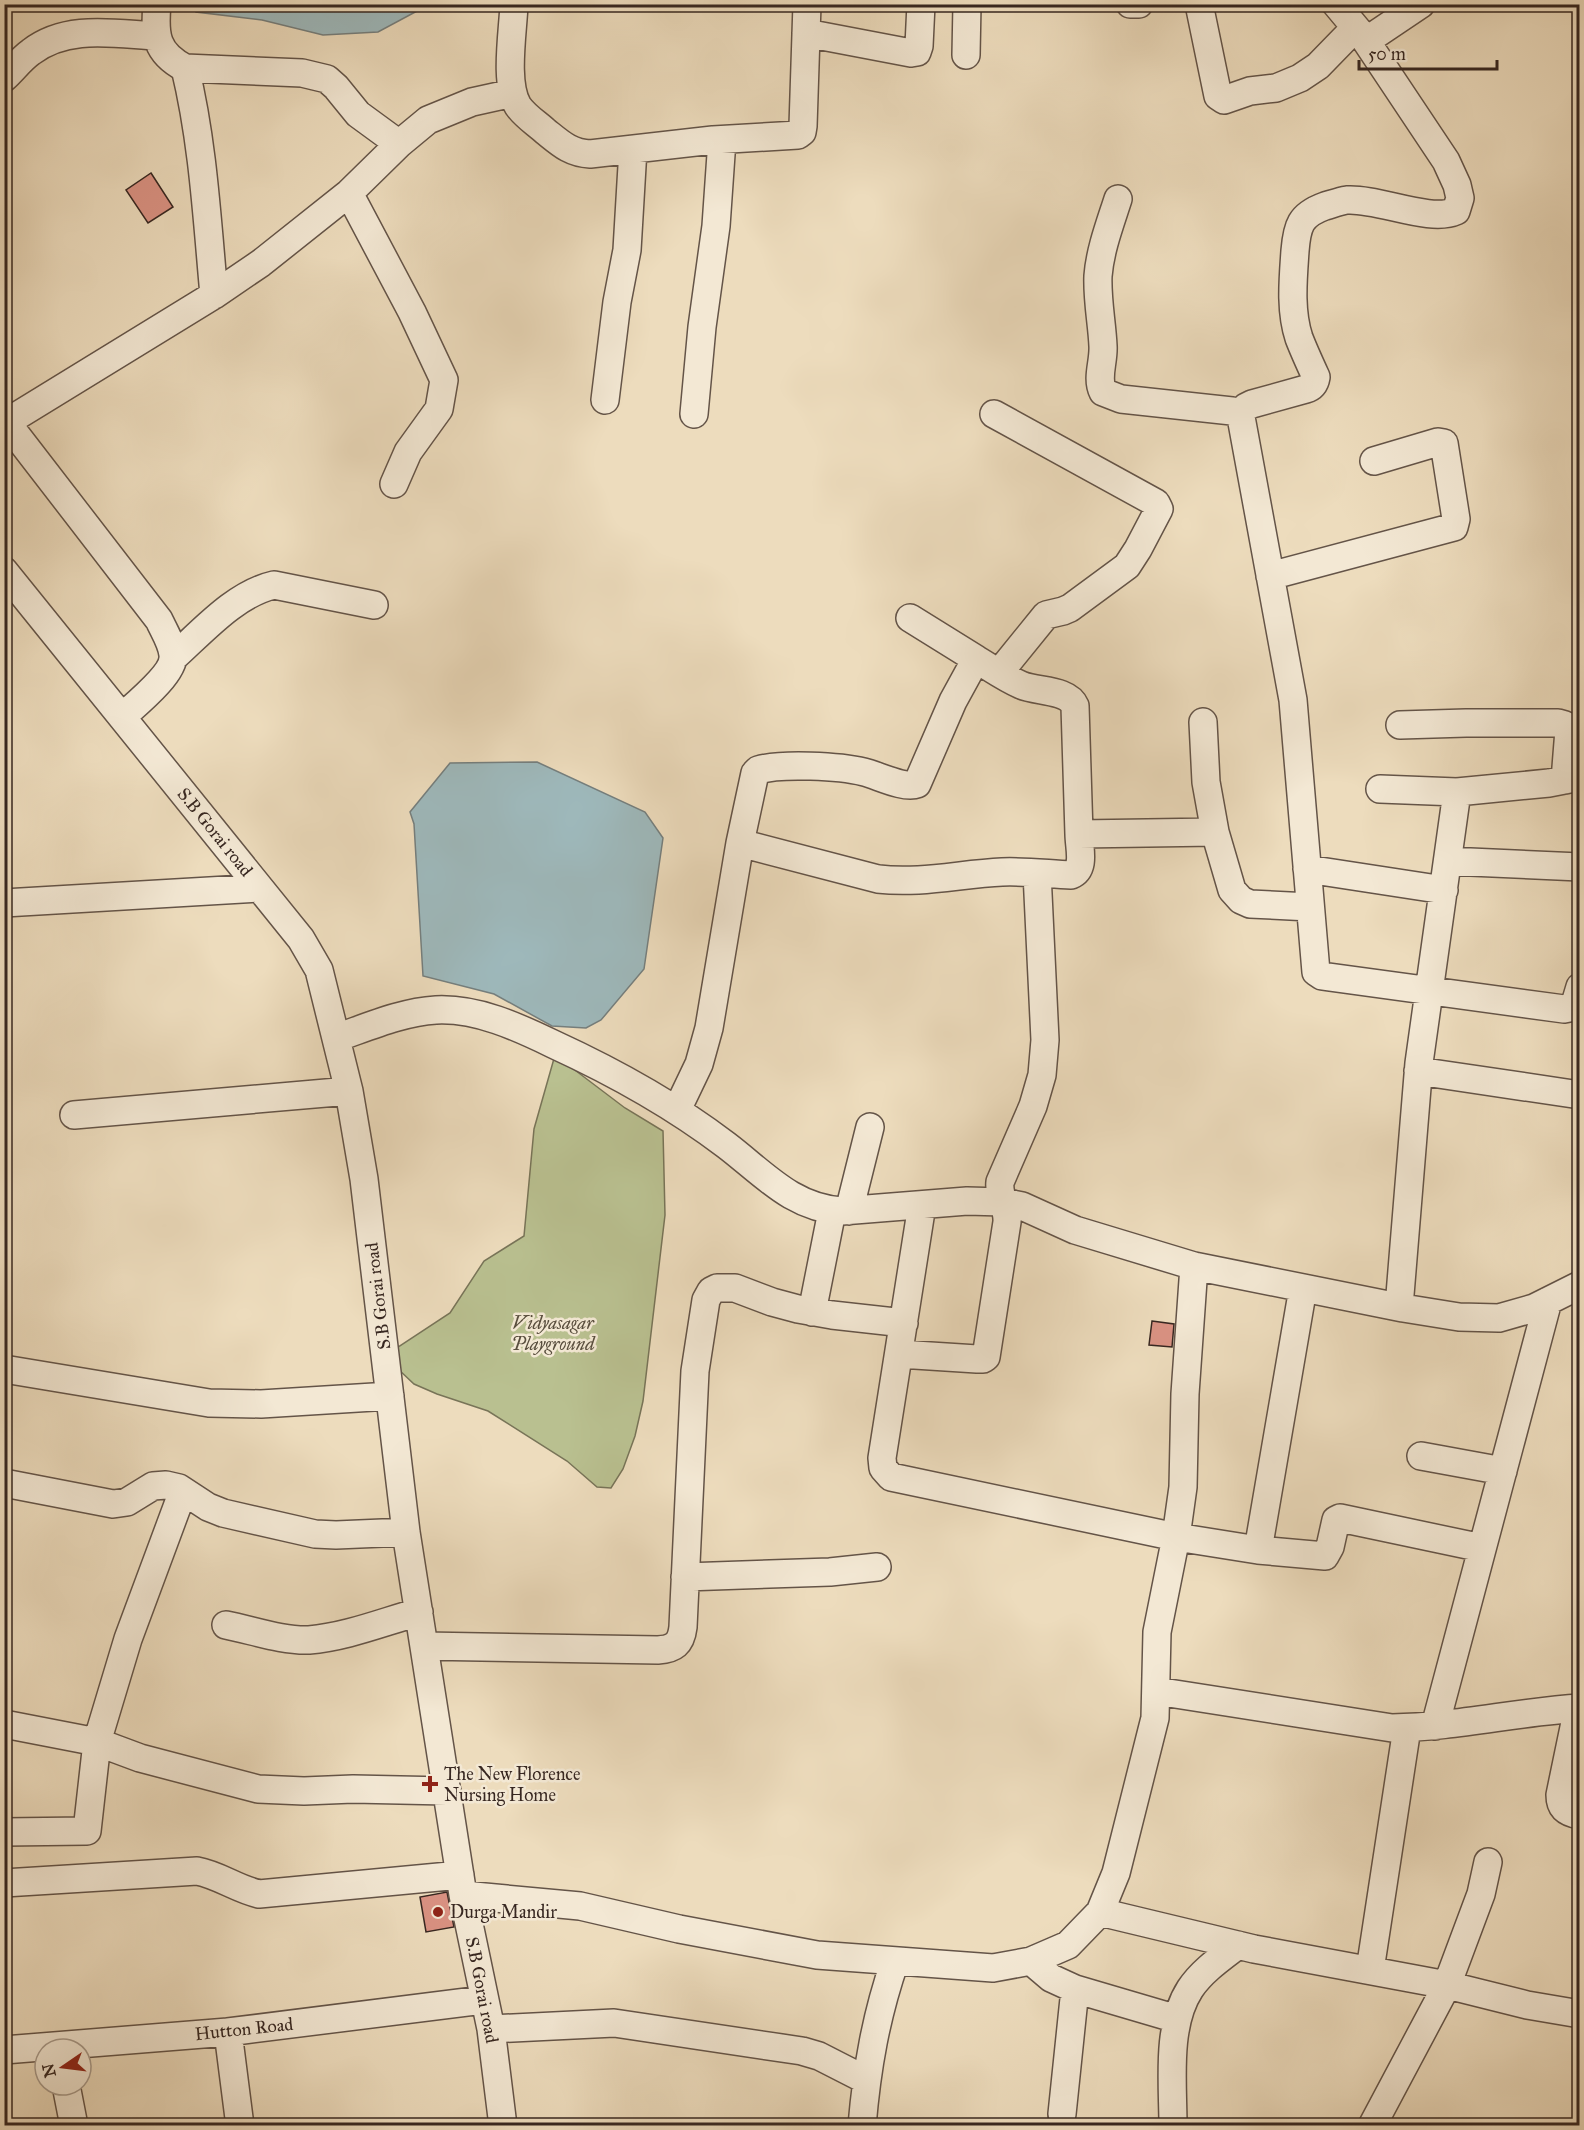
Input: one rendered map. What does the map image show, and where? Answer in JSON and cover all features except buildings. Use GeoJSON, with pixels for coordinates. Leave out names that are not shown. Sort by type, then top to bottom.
{"type":"FeatureCollection","features":[{"type":"Feature","properties":{"kind":"street"},"geometry":{"type":"LineString","coordinates":[[157,4],[155,21],[157,36],[163,50],[171,60],[185,68],[302,73],[327,79],[358,114],[399,144]]}},
{"type":"Feature","properties":{"kind":"street"},"geometry":{"type":"LineString","coordinates":[[514,4],[510,84],[513,93],[523,112],[567,149],[590,154],[722,140],[798,135],[802,132],[807,4]]}},
{"type":"Feature","properties":{"kind":"street"},"geometry":{"type":"LineString","coordinates":[[806,33],[911,53],[917,51],[919,46],[921,4]]}},
{"type":"Feature","properties":{"kind":"street"},"geometry":{"type":"LineString","coordinates":[[966,55],[967,4]]}},
{"type":"Feature","properties":{"kind":"street"},"geometry":{"type":"LineString","coordinates":[[1131,4],[1138,4]]}},
{"type":"Feature","properties":{"kind":"street"},"geometry":{"type":"LineString","coordinates":[[1199,4],[1218,96],[1224,100],[1250,91],[1276,88],[1300,78],[1360,34],[1421,4]]}},
{"type":"Feature","properties":{"kind":"street"},"geometry":{"type":"LineString","coordinates":[[1239,414],[1252,404],[1306,389],[1315,382],[1316,377],[1299,338],[1294,313],[1293,284],[1297,237],[1299,224],[1308,214],[1347,200],[1442,214],[1456,211],[1460,204],[1457,185],[1446,161],[1360,34],[1336,4]]}},
{"type":"Feature","properties":{"kind":"street"},"geometry":{"type":"LineString","coordinates":[[4,78],[31,52],[66,35],[82,32],[157,36]]}},
{"type":"Feature","properties":{"kind":"street"},"geometry":{"type":"LineString","coordinates":[[185,68],[193,102],[204,183],[214,295]]}},
{"type":"Feature","properties":{"kind":"street"},"geometry":{"type":"LineString","coordinates":[[174,657],[159,620],[6,421],[214,295],[261,263],[349,194],[399,144],[428,120],[451,109],[513,93]]}},
{"type":"Feature","properties":{"kind":"street"},"geometry":{"type":"LineString","coordinates":[[694,414],[702,327],[716,226],[722,140]]}},
{"type":"Feature","properties":{"kind":"street"},"geometry":{"type":"LineString","coordinates":[[605,400],[617,302],[627,250],[633,149]]}},
{"type":"Feature","properties":{"kind":"street"},"geometry":{"type":"LineString","coordinates":[[349,194],[412,312],[444,380],[439,409],[408,452],[394,484]]}},
{"type":"Feature","properties":{"kind":"street"},"geometry":{"type":"LineString","coordinates":[[1118,199],[1101,255],[1098,276],[1103,347],[1100,386],[1103,392],[1121,399],[1232,411],[1239,414]]}},
{"type":"Feature","properties":{"kind":"street"},"geometry":{"type":"LineString","coordinates":[[994,414],[1156,503],[1159,509],[1127,566],[1070,608],[1046,615],[999,673]]}},
{"type":"Feature","properties":{"kind":"street"},"geometry":{"type":"LineString","coordinates":[[1239,414],[1293,700],[1316,972],[1322,976],[1570,1009],[1577,1001],[1580,987]]}},
{"type":"Feature","properties":{"kind":"street"},"geometry":{"type":"LineString","coordinates":[[1270,576],[1454,526],[1456,519],[1444,443],[1438,442],[1374,460]]}},
{"type":"Feature","properties":{"kind":"street","name":"S.B Gorai road"},"geometry":{"type":"LineString","coordinates":[[4,571],[301,939],[319,970],[349,1091],[364,1179],[406,1532],[462,1885],[483,2000],[491,2029],[503,2126]]}},
{"type":"Feature","properties":{"kind":"street"},"geometry":{"type":"LineString","coordinates":[[122,717],[168,671],[174,657],[245,595],[274,585],[374,605]]}},
{"type":"Feature","properties":{"kind":"street"},"geometry":{"type":"LineString","coordinates":[[740,843],[878,879],[897,881],[924,881],[1001,872],[1071,875],[1077,873],[1080,862],[1073,701],[1065,696],[1021,686],[910,618]]}},
{"type":"Feature","properties":{"kind":"street"},"geometry":{"type":"LineString","coordinates":[[677,1110],[699,1064],[709,1028],[740,843],[755,773],[758,770],[833,766],[908,785],[917,784],[953,701],[976,659]]}},
{"type":"Feature","properties":{"kind":"street"},"geometry":{"type":"LineString","coordinates":[[1203,722],[1206,782],[1215,832],[1232,890],[1241,900],[1260,905],[1310,907]]}},
{"type":"Feature","properties":{"kind":"street"},"geometry":{"type":"LineString","coordinates":[[1380,789],[1457,792],[1572,779],[1569,730],[1558,723],[1400,725]]}},
{"type":"Feature","properties":{"kind":"street"},"geometry":{"type":"LineString","coordinates":[[1399,1307],[1418,1071],[1457,792]]}},
{"type":"Feature","properties":{"kind":"street"},"geometry":{"type":"LineString","coordinates":[[1078,834],[1215,832]]}},
{"type":"Feature","properties":{"kind":"street"},"geometry":{"type":"LineString","coordinates":[[1448,861],[1580,867]]}},
{"type":"Feature","properties":{"kind":"street"},"geometry":{"type":"LineString","coordinates":[[1307,869],[1444,890]]}},
{"type":"Feature","properties":{"kind":"street"},"geometry":{"type":"LineString","coordinates":[[899,1354],[976,1359],[986,1356],[1007,1222],[1006,1208],[1000,1195],[1000,1182],[1033,1106],[1042,1075],[1045,1040],[1037,873]]}},
{"type":"Feature","properties":{"kind":"street"},"geometry":{"type":"LineString","coordinates":[[4,903],[259,888]]}},
{"type":"Feature","properties":{"kind":"street"},"geometry":{"type":"LineString","coordinates":[[336,1038],[407,1014],[437,1010],[464,1011],[515,1026],[614,1073],[677,1110],[727,1145],[784,1191],[802,1203],[823,1210],[841,1211],[967,1201],[1003,1202],[1022,1206],[1076,1230],[1194,1266],[1459,1317],[1499,1318],[1534,1308],[1580,1285]]}},
{"type":"Feature","properties":{"kind":"street"},"geometry":{"type":"LineString","coordinates":[[1418,1071],[1580,1095]]}},
{"type":"Feature","properties":{"kind":"street"},"geometry":{"type":"LineString","coordinates":[[74,1115],[349,1091]]}},
{"type":"Feature","properties":{"kind":"street"},"geometry":{"type":"LineString","coordinates":[[812,1312],[841,1211],[870,1127]]}},
{"type":"Feature","properties":{"kind":"street"},"geometry":{"type":"LineString","coordinates":[[922,1205],[882,1458],[884,1468],[891,1477],[1176,1537],[1258,1550],[1325,1556],[1330,1547],[1336,1520],[1340,1518],[1482,1548]]}},
{"type":"Feature","properties":{"kind":"street"},"geometry":{"type":"LineString","coordinates":[[4,1883],[197,1871],[211,1874],[245,1891],[259,1894],[462,1885],[580,1906],[679,1929],[817,1955],[993,1968],[1031,1961],[1068,1945],[1100,1912],[1116,1873],[1155,1718],[1157,1632],[1184,1487],[1185,1394],[1194,1266]]}},
{"type":"Feature","properties":{"kind":"street"},"geometry":{"type":"LineString","coordinates":[[424,1646],[668,1649],[676,1646],[682,1638],[695,1371],[706,1300],[711,1291],[717,1288],[735,1288],[772,1302],[812,1312],[904,1323]]}},
{"type":"Feature","properties":{"kind":"street"},"geometry":{"type":"LineString","coordinates":[[1258,1550],[1303,1288]]}},
{"type":"Feature","properties":{"kind":"street"},"geometry":{"type":"LineString","coordinates":[[1435,1726],[1548,1301]]}},
{"type":"Feature","properties":{"kind":"street"},"geometry":{"type":"LineString","coordinates":[[4,1369],[209,1403],[261,1404],[390,1396]]}},
{"type":"Feature","properties":{"kind":"street"},"geometry":{"type":"LineString","coordinates":[[1421,1456],[1503,1471]]}},
{"type":"Feature","properties":{"kind":"street"},"geometry":{"type":"LineString","coordinates":[[4,1483],[113,1504],[127,1502],[153,1486],[166,1485],[183,1491],[208,1507],[223,1513],[315,1534],[406,1532]]}},
{"type":"Feature","properties":{"kind":"street"},"geometry":{"type":"LineString","coordinates":[[4,1832],[87,1832],[97,1742],[128,1639],[183,1491]]}},
{"type":"Feature","properties":{"kind":"street"},"geometry":{"type":"LineString","coordinates":[[685,1577],[877,1568]]}},
{"type":"Feature","properties":{"kind":"street"},"geometry":{"type":"LineString","coordinates":[[226,1624],[293,1639],[308,1640],[332,1637],[419,1612]]}},
{"type":"Feature","properties":{"kind":"street"},"geometry":{"type":"LineString","coordinates":[[1156,1692],[1392,1728],[1435,1726],[1579,1708],[1560,1803],[1571,1814],[1580,1815]]}},
{"type":"Feature","properties":{"kind":"street"},"geometry":{"type":"LineString","coordinates":[[4,1724],[97,1742],[140,1758],[258,1789],[447,1791]]}},
{"type":"Feature","properties":{"kind":"street"},"geometry":{"type":"LineString","coordinates":[[1370,1970],[1407,1728]]}},
{"type":"Feature","properties":{"kind":"street"},"geometry":{"type":"LineString","coordinates":[[1372,2126],[1447,1985],[1481,1894],[1488,1862]]}},
{"type":"Feature","properties":{"kind":"street"},"geometry":{"type":"LineString","coordinates":[[1100,1912],[1238,1945],[1447,1985],[1527,2005],[1580,2014]]}},
{"type":"Feature","properties":{"kind":"street"},"geometry":{"type":"LineString","coordinates":[[1173,2126],[1174,2030],[1180,2007],[1191,1988],[1208,1968],[1238,1945]]}},
{"type":"Feature","properties":{"kind":"street"},"geometry":{"type":"LineString","coordinates":[[862,2126],[866,2080],[880,2004],[895,1961]]}},
{"type":"Feature","properties":{"kind":"street"},"geometry":{"type":"LineString","coordinates":[[1031,1961],[1051,1978],[1075,1989],[1177,2019]]}},
{"type":"Feature","properties":{"kind":"street"},"geometry":{"type":"LineString","coordinates":[[1062,2114],[1075,1989]]}},
{"type":"Feature","properties":{"kind":"street","name":"Hutton Road"},"geometry":{"type":"LineString","coordinates":[[93,2044],[228,2032],[483,2000]]}},
{"type":"Feature","properties":{"kind":"street"},"geometry":{"type":"LineString","coordinates":[[491,2029],[591,2023],[633,2024],[802,2051],[819,2056],[866,2080]]}},
{"type":"Feature","properties":{"kind":"street"},"geometry":{"type":"LineString","coordinates":[[228,2032],[240,2126]]}},
{"type":"Feature","properties":{"kind":"street","name":"Hutton Road"},"geometry":{"type":"LineString","coordinates":[[4,2050],[33,2048]]}},
{"type":"Feature","properties":{"kind":"street"},"geometry":{"type":"LineString","coordinates":[[68,2097],[74,2126]]}},
{"type":"Feature","properties":{"kind":"green space","name":"Vidyasagar Playground"},"geometry":{"type":"Polygon","coordinates":[[[555,1055],[625,1108],[663,1131],[665,1215],[643,1401],[635,1436],[623,1469],[611,1488],[597,1487],[567,1461],[488,1411],[414,1384],[398,1369],[395,1349],[450,1313],[484,1261],[524,1236],[534,1129],[555,1055]]]}},
{"type":"Feature","properties":{"kind":"water"},"geometry":{"type":"Polygon","coordinates":[[[419,4],[419,10],[378,32],[323,35],[262,20],[196,12],[197,5],[419,4]]]}},
{"type":"Feature","properties":{"kind":"water"},"geometry":{"type":"Polygon","coordinates":[[[537,762],[645,812],[663,838],[644,969],[601,1020],[586,1028],[552,1026],[494,994],[423,976],[414,824],[410,812],[450,763],[537,762]]]}},
{"type":"Feature","properties":{"kind":"place","name":"The New Florence Nursing Home"},"geometry":{"type":"Point","coordinates":[430,1784]}},
{"type":"Feature","properties":{"kind":"place","name":"Durga Mandir"},"geometry":{"type":"Point","coordinates":[438,1912]}}]}
